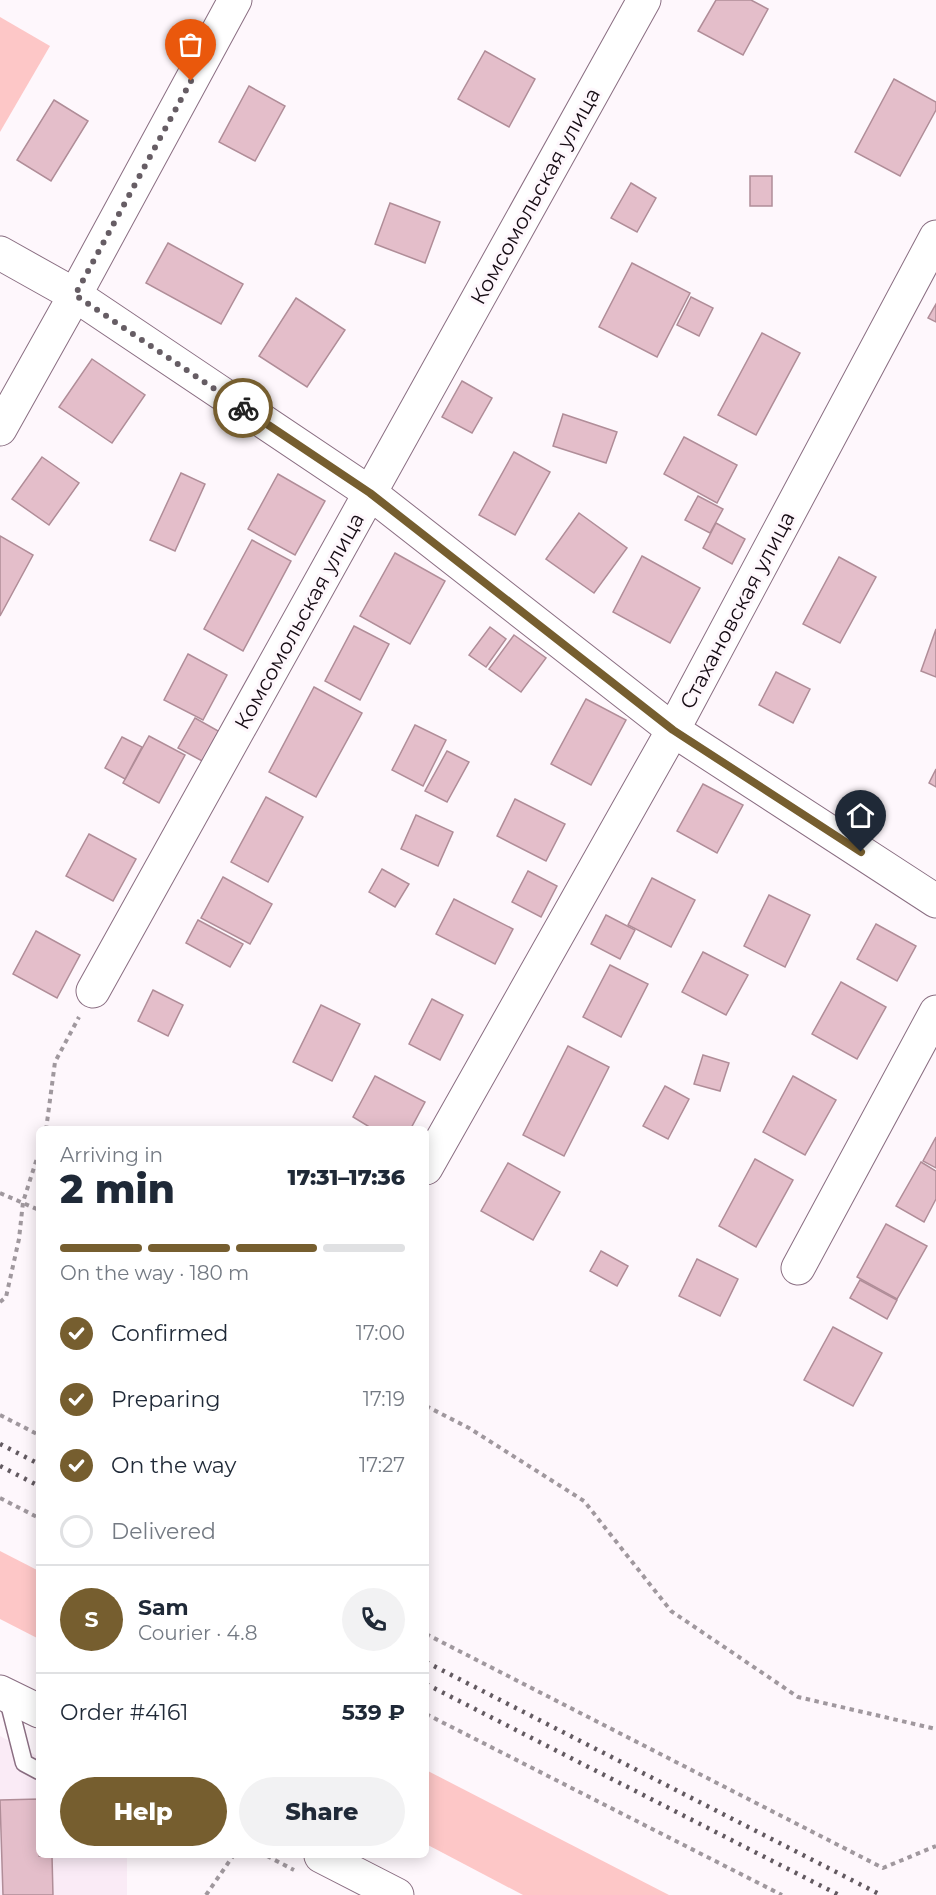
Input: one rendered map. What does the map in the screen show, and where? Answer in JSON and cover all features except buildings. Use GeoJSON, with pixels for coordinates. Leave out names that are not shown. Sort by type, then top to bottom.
{"type":"FeatureCollection","features":[{"type":"Feature","properties":{"kind":"street"},"geometry":{"type":"LineString","coordinates":[[0,429],[235,0]]}},
{"type":"Feature","properties":{"kind":"street","name":"Комсомольская улица"},"geometry":{"type":"LineString","coordinates":[[93,991],[644,0]]}},
{"type":"Feature","properties":{"kind":"street","name":"Стахановская улица"},"geometry":{"type":"LineString","coordinates":[[429,1163],[673,730],[936,237]]}},
{"type":"Feature","properties":{"kind":"street"},"geometry":{"type":"LineString","coordinates":[[0,252],[75,295],[370,493],[673,730],[936,901]]}},
{"type":"Feature","properties":{"kind":"street"},"geometry":{"type":"LineString","coordinates":[[798,1268],[936,1012]]}},
{"type":"Feature","properties":{"kind":"street"},"geometry":{"type":"LineString","coordinates":[[3,1694],[36,1710]]}},
{"type":"Feature","properties":{"kind":"street"},"geometry":{"type":"LineString","coordinates":[[325,1858],[397,1895]]}},
{"type":"Feature","properties":{"kind":"lane"},"geometry":{"type":"LineString","coordinates":[[3,1694],[24,1763],[36,1769]]}},
{"type":"Feature","properties":{"kind":"path"},"geometry":{"type":"LineString","coordinates":[[47,1126],[55,1062],[93,991]]}},
{"type":"Feature","properties":{"kind":"path"},"geometry":{"type":"LineString","coordinates":[[0,1302],[6,1298],[19,1239],[23,1202],[36,1161]]}},
{"type":"Feature","properties":{"kind":"path"},"geometry":{"type":"LineString","coordinates":[[0,1193],[36,1208]]}},
{"type":"Feature","properties":{"kind":"path"},"geometry":{"type":"LineString","coordinates":[[429,1408],[468,1428],[584,1501],[671,1611],[798,1696],[936,1729]]}},
{"type":"Feature","properties":{"kind":"path"},"geometry":{"type":"LineString","coordinates":[[0,1415],[36,1433]]}},
{"type":"Feature","properties":{"kind":"path"},"geometry":{"type":"LineString","coordinates":[[0,1498],[36,1516]]}},
{"type":"Feature","properties":{"kind":"path"},"geometry":{"type":"LineString","coordinates":[[429,1636],[883,1868],[936,1846]]}},
{"type":"Feature","properties":{"kind":"path"},"geometry":{"type":"LineString","coordinates":[[429,1716],[782,1895]]}},
{"type":"Feature","properties":{"kind":"path"},"geometry":{"type":"LineString","coordinates":[[206,1895],[232,1858]]}},
{"type":"Feature","properties":{"kind":"shaded area"},"geometry":{"type":"Polygon","coordinates":[[[0,17],[50,46],[0,132],[0,17]]]}},
{"type":"Feature","properties":{"kind":"shaded area"},"geometry":{"type":"Polygon","coordinates":[[[0,1551],[36,1569],[36,1637],[0,1619],[0,1551]]]}},
{"type":"Feature","properties":{"kind":"shaded area"},"geometry":{"type":"Polygon","coordinates":[[[0,1736],[36,1755],[36,1858],[127,1858],[127,1895],[0,1895],[0,1736]]]}},
{"type":"Feature","properties":{"kind":"shaded area"},"geometry":{"type":"Polygon","coordinates":[[[429,1772],[669,1895],[523,1895],[429,1846],[429,1772]]]}},
{"type":"Feature","properties":{"kind":"railway"},"geometry":{"type":"LineString","coordinates":[[0,1444],[36,1462]]}},
{"type":"Feature","properties":{"kind":"railway"},"geometry":{"type":"LineString","coordinates":[[0,1466],[36,1484]]}},
{"type":"Feature","properties":{"kind":"railway"},"geometry":{"type":"LineString","coordinates":[[429,1664],[881,1895]]}},
{"type":"Feature","properties":{"kind":"railway"},"geometry":{"type":"LineString","coordinates":[[429,1686],[839,1895]]}},
{"type":"Feature","properties":{"kind":"way so far"},"geometry":{"type":"LineString","coordinates":[[191,81],[75,295],[243,408]]}},
{"type":"Feature","properties":{"kind":"route"},"geometry":{"type":"LineString","coordinates":[[243,408],[370,493],[673,730],[861,852]]}}]}
